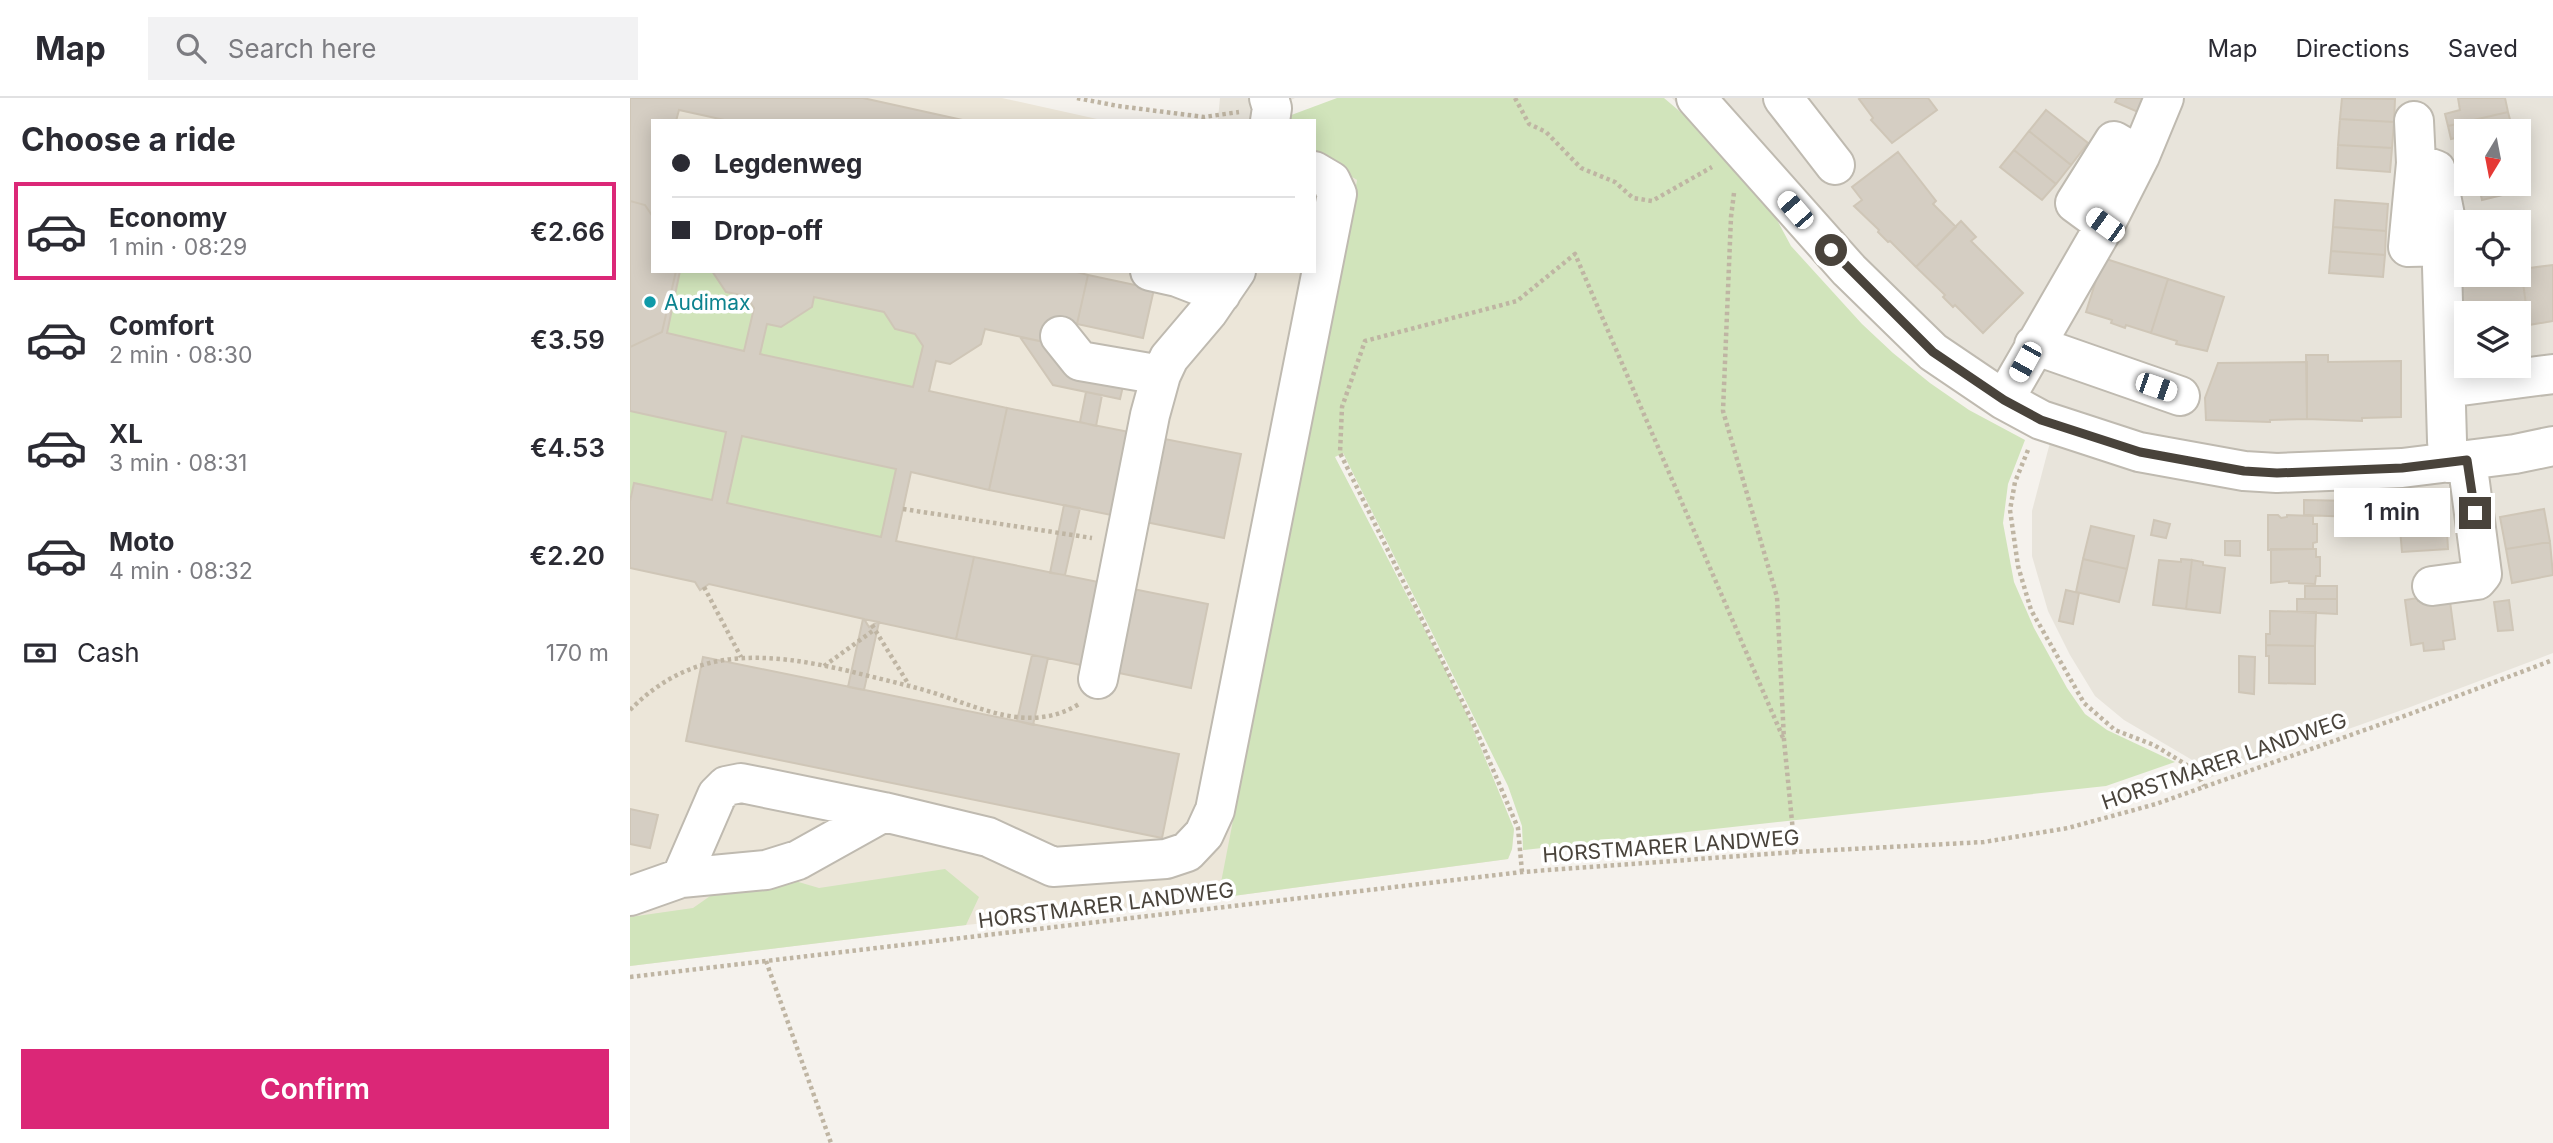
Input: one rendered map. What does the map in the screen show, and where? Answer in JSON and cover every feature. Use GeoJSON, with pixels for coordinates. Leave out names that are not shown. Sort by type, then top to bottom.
{"type":"FeatureCollection","features":[{"type":"Feature","properties":{"kind":"street"},"geometry":{"type":"LineString","coordinates":[[1696,98],[1849,270],[1933,352],[2004,400],[2041,420],[2140,452],[2244,471],[2277,473],[2402,468],[2553,446]]}},
{"type":"Feature","properties":{"kind":"street"},"geometry":{"type":"LineString","coordinates":[[1783,98],[1835,165]]}},
{"type":"Feature","properties":{"kind":"street"},"geometry":{"type":"LineString","coordinates":[[2004,400],[2105,225],[2140,156],[2164,98]]}},
{"type":"Feature","properties":{"kind":"street"},"geometry":{"type":"LineString","coordinates":[[2414,121],[2416,163],[2436,170],[2451,246],[2442,267],[2446,441],[2458,461],[2482,574],[2477,580],[2432,586]]}},
{"type":"Feature","properties":{"kind":"street"},"geometry":{"type":"LineString","coordinates":[[681,878],[717,795],[726,786],[741,783],[884,812],[988,837],[1053,867],[1166,859],[1187,852],[1204,834],[1214,810],[1337,194],[1331,181],[1316,172]]}},
{"type":"Feature","properties":{"kind":"street"},"geometry":{"type":"LineString","coordinates":[[1159,273],[1229,282]]}},
{"type":"Feature","properties":{"kind":"street"},"geometry":{"type":"LineString","coordinates":[[1098,679],[1150,415],[1161,375],[1169,358],[1229,282]]}},
{"type":"Feature","properties":{"kind":"street"},"geometry":{"type":"LineString","coordinates":[[1060,336],[1080,361],[1161,375]]}},
{"type":"Feature","properties":{"kind":"street"},"geometry":{"type":"LineString","coordinates":[[2034,345],[2180,396]]}},
{"type":"Feature","properties":{"kind":"street"},"geometry":{"type":"LineString","coordinates":[[2446,388],[2553,374]]}},
{"type":"Feature","properties":{"kind":"street"},"geometry":{"type":"LineString","coordinates":[[630,896],[681,878],[766,870],[798,860],[884,812]]}},
{"type":"Feature","properties":{"kind":"path"},"geometry":{"type":"LineString","coordinates":[[1077,98],[1204,117],[1270,109]]}},
{"type":"Feature","properties":{"kind":"path"},"geometry":{"type":"LineString","coordinates":[[1515,98],[1529,124],[1546,132],[1581,168],[1615,182],[1633,198],[1652,201],[1719,163],[1750,158]]}},
{"type":"Feature","properties":{"kind":"path"},"geometry":{"type":"LineString","coordinates":[[1750,158],[1735,190],[1731,217],[1723,411],[1777,597],[1784,740],[1795,852]]}},
{"type":"Feature","properties":{"kind":"path"},"geometry":{"type":"LineString","coordinates":[[1522,872],[1518,828],[1480,738],[1340,453],[1342,407],[1365,341],[1517,301],[1575,254],[1784,740]]}},
{"type":"Feature","properties":{"kind":"path"},"geometry":{"type":"LineString","coordinates":[[2041,420],[2015,482],[2010,510],[2018,566],[2031,610],[2084,703],[2115,730],[2154,745],[2195,771],[2204,786]]}},
{"type":"Feature","properties":{"kind":"path"},"geometry":{"type":"LineString","coordinates":[[903,509],[1124,543]]}},
{"type":"Feature","properties":{"kind":"path"},"geometry":{"type":"LineString","coordinates":[[704,587],[741,657]]}},
{"type":"Feature","properties":{"kind":"path"},"geometry":{"type":"LineString","coordinates":[[824,666],[873,627],[910,685]]}},
{"type":"Feature","properties":{"kind":"path"},"geometry":{"type":"LineString","coordinates":[[630,709],[647,693],[675,675],[708,662],[741,657],[771,657],[824,666],[910,685],[1005,716],[1034,719],[1062,714],[1086,700],[1098,679]]}},
{"type":"Feature","properties":{"kind":"path","name":"HORSTMARER LANDWEG"},"geometry":{"type":"LineString","coordinates":[[630,977],[1522,872],[1996,840],[2068,828],[2156,804],[2553,660]]}},
{"type":"Feature","properties":{"kind":"path"},"geometry":{"type":"LineString","coordinates":[[766,961],[831,1143]]}},
{"type":"Feature","properties":{"kind":"shaded area"},"geometry":{"type":"Polygon","coordinates":[[[630,98],[1002,98],[1097,119],[651,119],[651,273],[1316,273],[1316,156],[1357,180],[1305,450],[1334,456],[1440,659],[1469,719],[1514,829],[1508,859],[1218,898],[966,925],[630,966],[630,98]]]}},
{"type":"Feature","properties":{"kind":"shaded area"},"geometry":{"type":"Polygon","coordinates":[[[1220,98],[1295,98],[1252,119],[1218,119],[1220,98]]]}},
{"type":"Feature","properties":{"kind":"shaded area"},"geometry":{"type":"Polygon","coordinates":[[[1672,98],[2553,98],[2553,653],[2209,778],[2199,764],[2124,720],[2095,696],[2048,611],[2032,556],[2032,511],[2052,435],[1766,195],[1672,98]]]}},
{"type":"Feature","properties":{"kind":"green space"},"geometry":{"type":"Polygon","coordinates":[[[1337,98],[1664,98],[1704,132],[1769,205],[1791,246],[1862,324],[1930,383],[1969,410],[2025,440],[2008,484],[2003,523],[2014,582],[2034,628],[2067,688],[2085,714],[2107,730],[2175,762],[2106,786],[1523,850],[1522,826],[1508,786],[1343,453],[1335,457],[1469,719],[1514,829],[1512,849],[1508,859],[1218,898],[1357,180],[1316,156],[1316,119],[1286,117],[1337,98]]]}},
{"type":"Feature","properties":{"kind":"green space"},"geometry":{"type":"Polygon","coordinates":[[[680,273],[713,273],[726,292],[746,296],[754,308],[744,351],[667,333],[680,273]]]}},
{"type":"Feature","properties":{"kind":"green space"},"geometry":{"type":"Polygon","coordinates":[[[814,297],[884,312],[895,329],[915,334],[923,346],[913,387],[760,354],[767,324],[781,327],[812,307],[814,297]]]}},
{"type":"Feature","properties":{"kind":"green space"},"geometry":{"type":"Polygon","coordinates":[[[630,411],[726,432],[712,500],[634,483],[630,501],[630,411]]]}},
{"type":"Feature","properties":{"kind":"green space"},"geometry":{"type":"Polygon","coordinates":[[[742,436],[896,469],[881,537],[727,503],[742,436]]]}},
{"type":"Feature","properties":{"kind":"green space"},"geometry":{"type":"Polygon","coordinates":[[[945,869],[979,897],[966,925],[630,966],[630,917],[693,908],[726,885],[778,876],[819,888],[945,869]]]}},
{"type":"Feature","properties":{"kind":"building"},"geometry":{"type":"Polygon","coordinates":[[[630,98],[863,98],[958,119],[720,119],[679,110],[677,119],[651,119],[651,214],[645,205],[630,201],[630,98]]]}},
{"type":"Feature","properties":{"kind":"building"},"geometry":{"type":"Polygon","coordinates":[[[1928,98],[1937,110],[1892,143],[1871,120],[1873,118],[1859,99],[1928,98]]]}},
{"type":"Feature","properties":{"kind":"building"},"geometry":{"type":"Polygon","coordinates":[[[2117,98],[2144,98],[2138,112],[2115,102],[2117,98]]]}},
{"type":"Feature","properties":{"kind":"building"},"geometry":{"type":"Polygon","coordinates":[[[2342,98],[2395,99],[2394,122],[2340,119],[2342,98]]]}},
{"type":"Feature","properties":{"kind":"building"},"geometry":{"type":"Polygon","coordinates":[[[2458,98],[2505,98],[2508,112],[2478,119],[2454,119],[2454,125],[2448,126],[2445,114],[2460,110],[2458,98]]]}},
{"type":"Feature","properties":{"kind":"building"},"geometry":{"type":"Polygon","coordinates":[[[2046,110],[2088,143],[2071,165],[2029,131],[2046,110]]]}},
{"type":"Feature","properties":{"kind":"building"},"geometry":{"type":"Polygon","coordinates":[[[2508,112],[2510,119],[2478,119],[2508,112]]]}},
{"type":"Feature","properties":{"kind":"building"},"geometry":{"type":"Polygon","coordinates":[[[2340,119],[2394,122],[2392,148],[2338,145],[2340,119]]]}},
{"type":"Feature","properties":{"kind":"building"},"geometry":{"type":"Polygon","coordinates":[[[2454,125],[2454,138],[2451,139],[2448,126],[2454,125]]]}},
{"type":"Feature","properties":{"kind":"building"},"geometry":{"type":"Polygon","coordinates":[[[2029,131],[2071,165],[2056,184],[2014,150],[2029,131]]]}},
{"type":"Feature","properties":{"kind":"building"},"geometry":{"type":"Polygon","coordinates":[[[2338,145],[2392,148],[2390,172],[2337,168],[2338,145]]]}},
{"type":"Feature","properties":{"kind":"building"},"geometry":{"type":"Polygon","coordinates":[[[2014,150],[2056,184],[2042,200],[2000,167],[2014,150]]]}},
{"type":"Feature","properties":{"kind":"building"},"geometry":{"type":"Polygon","coordinates":[[[1898,152],[1936,201],[1933,204],[1956,227],[1916,267],[1854,206],[1862,200],[1852,187],[1898,152]]]}},
{"type":"Feature","properties":{"kind":"building"},"geometry":{"type":"Polygon","coordinates":[[[2481,196],[2498,196],[2482,200],[2481,196]]]}},
{"type":"Feature","properties":{"kind":"building"},"geometry":{"type":"Polygon","coordinates":[[[2335,200],[2388,204],[2386,231],[2333,227],[2335,200]]]}},
{"type":"Feature","properties":{"kind":"building","name":"Audimax"},"geometry":{"type":"Polygon","coordinates":[[[630,201],[645,205],[651,214],[651,273],[676,273],[662,332],[630,347],[630,201]]]}},
{"type":"Feature","properties":{"kind":"building"},"geometry":{"type":"Polygon","coordinates":[[[1961,221],[1976,237],[1971,241],[2023,293],[1983,333],[1955,305],[1953,307],[1943,297],[1945,295],[1916,267],[1961,221]]]}},
{"type":"Feature","properties":{"kind":"building"},"geometry":{"type":"Polygon","coordinates":[[[2333,227],[2386,231],[2385,255],[2331,251],[2333,227]]]}},
{"type":"Feature","properties":{"kind":"building"},"geometry":{"type":"Polygon","coordinates":[[[2331,251],[2385,255],[2383,277],[2329,273],[2331,251]]]}},
{"type":"Feature","properties":{"kind":"building"},"geometry":{"type":"Polygon","coordinates":[[[2103,258],[2168,279],[2151,333],[2126,325],[2125,328],[2111,323],[2112,320],[2086,312],[2103,258]]]}},
{"type":"Feature","properties":{"kind":"building"},"geometry":{"type":"Polygon","coordinates":[[[2553,265],[2553,321],[2531,325],[2531,301],[2526,301],[2524,287],[2531,287],[2531,268],[2553,265]]]}},
{"type":"Feature","properties":{"kind":"building"},"geometry":{"type":"Polygon","coordinates":[[[676,273],[680,273],[667,333],[744,351],[754,308],[746,296],[726,292],[713,273],[1088,275],[1077,324],[1064,320],[1058,345],[985,329],[981,344],[950,364],[936,361],[929,391],[1007,408],[989,490],[911,472],[896,541],[974,557],[956,639],[877,622],[869,627],[864,619],[709,584],[700,590],[695,582],[630,568],[630,501],[634,483],[712,500],[726,432],[630,411],[630,347],[662,332],[676,273]],[[814,297],[812,307],[781,327],[767,324],[760,354],[913,387],[923,346],[915,334],[895,329],[884,312],[814,297]],[[742,436],[727,503],[881,537],[896,469],[742,436]]]}},
{"type":"Feature","properties":{"kind":"building"},"geometry":{"type":"Polygon","coordinates":[[[1088,275],[1154,289],[1143,338],[1077,324],[1088,275]]]}},
{"type":"Feature","properties":{"kind":"building"},"geometry":{"type":"Polygon","coordinates":[[[2168,279],[2224,297],[2207,351],[2176,344],[2177,341],[2151,333],[2168,279]]]}},
{"type":"Feature","properties":{"kind":"building"},"geometry":{"type":"Polygon","coordinates":[[[2459,287],[2524,287],[2526,301],[2461,301],[2459,287]]]}},
{"type":"Feature","properties":{"kind":"building"},"geometry":{"type":"Polygon","coordinates":[[[1020,337],[1129,360],[1120,399],[1053,385],[1020,337]]]}},
{"type":"Feature","properties":{"kind":"building"},"geometry":{"type":"Polygon","coordinates":[[[2306,355],[2328,355],[2328,362],[2401,361],[2401,417],[2362,418],[2362,421],[2307,419],[2306,355]]]}},
{"type":"Feature","properties":{"kind":"building"},"geometry":{"type":"Polygon","coordinates":[[[2307,362],[2307,419],[2270,422],[2206,420],[2205,398],[2218,363],[2307,362]]]}},
{"type":"Feature","properties":{"kind":"building"},"geometry":{"type":"Polygon","coordinates":[[[1086,392],[1102,395],[1096,426],[1080,422],[1086,392]]]}},
{"type":"Feature","properties":{"kind":"building"},"geometry":{"type":"Polygon","coordinates":[[[1007,408],[1241,454],[1224,538],[989,490],[1007,408]]]}},
{"type":"Feature","properties":{"kind":"building"},"geometry":{"type":"Polygon","coordinates":[[[2304,500],[2354,501],[2353,517],[2304,515],[2304,500]]]}},
{"type":"Feature","properties":{"kind":"building"},"geometry":{"type":"Polygon","coordinates":[[[1064,505],[1080,508],[1065,575],[1050,573],[1064,505]]]}},
{"type":"Feature","properties":{"kind":"building"},"geometry":{"type":"Polygon","coordinates":[[[2544,509],[2550,542],[2506,549],[2500,517],[2544,509]]]}},
{"type":"Feature","properties":{"kind":"building"},"geometry":{"type":"Polygon","coordinates":[[[2446,513],[2448,549],[2402,552],[2399,517],[2446,513]]]}},
{"type":"Feature","properties":{"kind":"building"},"geometry":{"type":"Polygon","coordinates":[[[2268,515],[2278,515],[2281,518],[2287,515],[2313,516],[2313,524],[2317,524],[2317,542],[2313,543],[2313,549],[2268,550],[2268,515]]]}},
{"type":"Feature","properties":{"kind":"building"},"geometry":{"type":"Polygon","coordinates":[[[2154,520],[2170,524],[2166,538],[2151,535],[2154,520]]]}},
{"type":"Feature","properties":{"kind":"building"},"geometry":{"type":"Polygon","coordinates":[[[2091,526],[2134,536],[2127,569],[2083,559],[2091,526]]]}},
{"type":"Feature","properties":{"kind":"building"},"geometry":{"type":"Polygon","coordinates":[[[2225,541],[2240,541],[2240,556],[2225,555],[2225,541]]]}},
{"type":"Feature","properties":{"kind":"building"},"geometry":{"type":"Polygon","coordinates":[[[2550,542],[2553,575],[2512,583],[2506,549],[2550,542]]]}},
{"type":"Feature","properties":{"kind":"building"},"geometry":{"type":"Polygon","coordinates":[[[2271,549],[2316,549],[2316,557],[2320,557],[2320,576],[2316,576],[2315,584],[2289,581],[2271,583],[2271,549]]]}},
{"type":"Feature","properties":{"kind":"building"},"geometry":{"type":"Polygon","coordinates":[[[974,557],[1208,604],[1191,688],[956,639],[974,557]]]}},
{"type":"Feature","properties":{"kind":"building"},"geometry":{"type":"Polygon","coordinates":[[[2083,559],[2127,569],[2119,602],[2076,592],[2083,559]]]}},
{"type":"Feature","properties":{"kind":"building"},"geometry":{"type":"Polygon","coordinates":[[[2181,559],[2192,560],[2186,609],[2153,605],[2159,560],[2181,562],[2181,559]]]}},
{"type":"Feature","properties":{"kind":"building"},"geometry":{"type":"Polygon","coordinates":[[[2192,560],[2203,562],[2203,565],[2225,568],[2220,613],[2186,609],[2192,560]]]}},
{"type":"Feature","properties":{"kind":"building"},"geometry":{"type":"Polygon","coordinates":[[[2305,586],[2337,586],[2337,599],[2305,599],[2305,586]]]}},
{"type":"Feature","properties":{"kind":"building"},"geometry":{"type":"Polygon","coordinates":[[[2066,590],[2079,593],[2073,624],[2059,621],[2066,590]]]}},
{"type":"Feature","properties":{"kind":"building"},"geometry":{"type":"Polygon","coordinates":[[[2449,594],[2455,639],[2443,641],[2444,649],[2424,651],[2423,643],[2411,645],[2405,600],[2418,598],[2418,601],[2424,601],[2449,594]]]}},
{"type":"Feature","properties":{"kind":"building"},"geometry":{"type":"Polygon","coordinates":[[[2297,599],[2337,599],[2337,614],[2297,612],[2297,599]]]}},
{"type":"Feature","properties":{"kind":"building"},"geometry":{"type":"Polygon","coordinates":[[[2509,600],[2513,630],[2498,631],[2494,602],[2509,600]]]}},
{"type":"Feature","properties":{"kind":"building"},"geometry":{"type":"Polygon","coordinates":[[[2270,611],[2316,612],[2315,646],[2266,645],[2266,634],[2270,634],[2270,611]]]}},
{"type":"Feature","properties":{"kind":"building"},"geometry":{"type":"Polygon","coordinates":[[[863,619],[879,622],[864,690],[848,687],[863,619]]]}},
{"type":"Feature","properties":{"kind":"building"},"geometry":{"type":"Polygon","coordinates":[[[2266,645],[2315,646],[2315,684],[2269,683],[2269,656],[2266,656],[2266,645]]]}},
{"type":"Feature","properties":{"kind":"building"},"geometry":{"type":"Polygon","coordinates":[[[1032,655],[1048,658],[1033,725],[1017,721],[1032,655]]]}},
{"type":"Feature","properties":{"kind":"building"},"geometry":{"type":"Polygon","coordinates":[[[2239,656],[2255,657],[2254,694],[2239,692],[2239,656]]]}},
{"type":"Feature","properties":{"kind":"building"},"geometry":{"type":"Polygon","coordinates":[[[703,657],[1179,754],[1162,838],[686,741],[703,657]]]}},
{"type":"Feature","properties":{"kind":"building"},"geometry":{"type":"Polygon","coordinates":[[[630,809],[658,815],[650,848],[630,844],[630,809]]]}},
{"type":"Feature","properties":{"kind":"place","name":"Audimax"},"geometry":{"type":"Point","coordinates":[650,302]}},
{"type":"Feature","properties":{"kind":"route"},"geometry":{"type":"LineString","coordinates":[[1831,250],[1933,352],[2004,400],[2041,420],[2140,452],[2244,471],[2277,473],[2402,468],[2467,460],[2475,513]]}}]}
